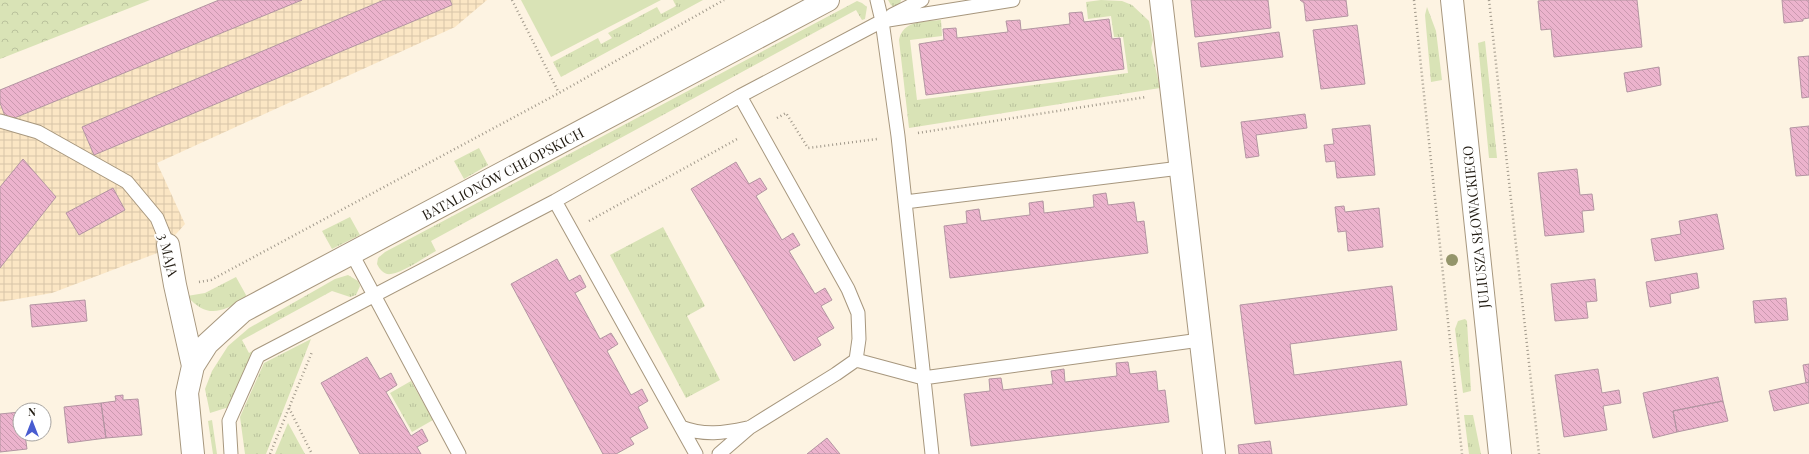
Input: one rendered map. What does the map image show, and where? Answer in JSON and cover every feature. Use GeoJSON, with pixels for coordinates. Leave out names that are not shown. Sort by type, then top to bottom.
{"type":"FeatureCollection","features":[{"type":"Feature","properties":{"kind":"street","name":"BATALIONÓW CHŁOPSKICH"},"geometry":{"type":"LineString","coordinates":[[193,366],[207,344],[243,311],[828,0]]}},
{"type":"Feature","properties":{"kind":"street"},"geometry":{"type":"LineString","coordinates":[[1161,0],[1214,454]]}},
{"type":"Feature","properties":{"kind":"street","name":"JULIUSZA SŁOWACKIEGO"},"geometry":{"type":"LineString","coordinates":[[1452,0],[1500,454]]}},
{"type":"Feature","properties":{"kind":"street","name":"3 MAJA"},"geometry":{"type":"LineString","coordinates":[[168,245],[175,285],[193,366],[187,393],[193,454]]}},
{"type":"Feature","properties":{"kind":"lane"},"geometry":{"type":"LineString","coordinates":[[877,0],[882,21],[898,136],[932,454]]}},
{"type":"Feature","properties":{"kind":"lane"},"geometry":{"type":"LineString","coordinates":[[231,454],[229,421],[258,356],[555,201],[740,96],[922,0]]}},
{"type":"Feature","properties":{"kind":"lane"},"geometry":{"type":"LineString","coordinates":[[882,21],[1012,0]]}},
{"type":"Feature","properties":{"kind":"lane"},"geometry":{"type":"LineString","coordinates":[[719,454],[749,428],[856,360],[859,339],[858,313],[848,289],[740,96]]}},
{"type":"Feature","properties":{"kind":"lane","name":"3 MAJA"},"geometry":{"type":"LineString","coordinates":[[0,121],[38,132],[127,182],[157,218],[168,245]]}},
{"type":"Feature","properties":{"kind":"lane"},"geometry":{"type":"LineString","coordinates":[[905,202],[1180,168]]}},
{"type":"Feature","properties":{"kind":"lane"},"geometry":{"type":"LineString","coordinates":[[555,201],[696,454]]}},
{"type":"Feature","properties":{"kind":"lane"},"geometry":{"type":"LineString","coordinates":[[352,254],[459,454]]}},
{"type":"Feature","properties":{"kind":"lane"},"geometry":{"type":"LineString","coordinates":[[856,360],[923,378],[1200,340]]}},
{"type":"Feature","properties":{"kind":"lane"},"geometry":{"type":"LineString","coordinates":[[681,427],[708,434],[749,428]]}},
{"type":"Feature","properties":{"kind":"path"},"geometry":{"type":"LineString","coordinates":[[512,0],[559,93]]}},
{"type":"Feature","properties":{"kind":"path"},"geometry":{"type":"LineString","coordinates":[[175,285],[211,280],[559,93],[724,0]]}},
{"type":"Feature","properties":{"kind":"path"},"geometry":{"type":"LineString","coordinates":[[1414,0],[1462,454]]}},
{"type":"Feature","properties":{"kind":"path"},"geometry":{"type":"LineString","coordinates":[[1489,0],[1539,454]]}},
{"type":"Feature","properties":{"kind":"path"},"geometry":{"type":"LineString","coordinates":[[572,230],[786,113],[808,148],[898,136],[1172,93]]}},
{"type":"Feature","properties":{"kind":"path"},"geometry":{"type":"LineString","coordinates":[[270,454],[326,320]]}},
{"type":"Feature","properties":{"kind":"path"},"geometry":{"type":"LineString","coordinates":[[288,408],[312,454]]}},
{"type":"Feature","properties":{"kind":"shaded area"},"geometry":{"type":"Polygon","coordinates":[[[225,0],[487,0],[455,27],[157,163],[185,224],[160,252],[52,293],[0,302],[0,100],[225,0]]]}},
{"type":"Feature","properties":{"kind":"green space"},"geometry":{"type":"Polygon","coordinates":[[[0,0],[150,0],[0,59],[0,0]]]}},
{"type":"Feature","properties":{"kind":"green space"},"geometry":{"type":"Polygon","coordinates":[[[521,0],[661,0],[551,57],[521,0]]]}},
{"type":"Feature","properties":{"kind":"green space"},"geometry":{"type":"Polygon","coordinates":[[[673,0],[703,0],[561,77],[553,62],[598,38],[601,44],[612,38],[608,33],[657,7],[661,14],[676,6],[673,0]]]}},
{"type":"Feature","properties":{"kind":"green space"},"geometry":{"type":"Polygon","coordinates":[[[888,0],[901,0],[899,7],[893,7],[888,0]]]}},
{"type":"Feature","properties":{"kind":"green space"},"geometry":{"type":"Polygon","coordinates":[[[1101,0],[1122,1],[1132,5],[1149,21],[1153,40],[1151,48],[1160,88],[909,128],[899,40],[901,33],[909,25],[941,20],[942,36],[910,40],[917,100],[1128,73],[1123,37],[1114,37],[1111,16],[1088,19],[1086,2],[1101,0]]]}},
{"type":"Feature","properties":{"kind":"green space"},"geometry":{"type":"Polygon","coordinates":[[[857,1],[867,7],[865,19],[862,20],[856,10],[431,241],[436,251],[408,267],[396,273],[386,274],[382,272],[378,266],[378,258],[385,252],[857,1]]]}},
{"type":"Feature","properties":{"kind":"green space"},"geometry":{"type":"Polygon","coordinates":[[[1427,7],[1436,31],[1442,80],[1431,82],[1425,15],[1427,7]]]}},
{"type":"Feature","properties":{"kind":"green space"},"geometry":{"type":"Polygon","coordinates":[[[1485,41],[1497,158],[1489,158],[1478,43],[1485,41]]]}},
{"type":"Feature","properties":{"kind":"green space"},"geometry":{"type":"Polygon","coordinates":[[[479,148],[488,165],[464,179],[454,161],[479,148]]]}},
{"type":"Feature","properties":{"kind":"green space"},"geometry":{"type":"Polygon","coordinates":[[[350,217],[360,235],[332,249],[322,231],[350,217]]]}},
{"type":"Feature","properties":{"kind":"green space"},"geometry":{"type":"Polygon","coordinates":[[[663,227],[705,306],[687,316],[720,380],[686,398],[610,255],[663,227]]]}},
{"type":"Feature","properties":{"kind":"green space"},"geometry":{"type":"Polygon","coordinates":[[[348,275],[358,281],[360,286],[356,295],[350,297],[332,291],[242,340],[249,353],[256,349],[229,407],[210,413],[205,389],[212,371],[228,346],[249,328],[335,279],[348,275]]]}},
{"type":"Feature","properties":{"kind":"green space"},"geometry":{"type":"Polygon","coordinates":[[[236,277],[246,295],[245,299],[222,310],[209,311],[195,304],[187,296],[205,293],[236,277]]]}},
{"type":"Feature","properties":{"kind":"green space"},"geometry":{"type":"Polygon","coordinates":[[[1465,319],[1467,321],[1471,391],[1463,393],[1455,329],[1458,321],[1465,319]]]}},
{"type":"Feature","properties":{"kind":"green space"},"geometry":{"type":"Polygon","coordinates":[[[311,339],[266,454],[245,454],[240,417],[264,363],[311,339]]]}},
{"type":"Feature","properties":{"kind":"green space"},"geometry":{"type":"Polygon","coordinates":[[[411,381],[433,420],[412,432],[390,393],[411,381]]]}},
{"type":"Feature","properties":{"kind":"green space"},"geometry":{"type":"Polygon","coordinates":[[[1464,415],[1473,415],[1481,454],[1469,454],[1464,415]]]}},
{"type":"Feature","properties":{"kind":"green space"},"geometry":{"type":"Polygon","coordinates":[[[212,420],[217,454],[213,454],[208,421],[212,420]]]}},
{"type":"Feature","properties":{"kind":"green space"},"geometry":{"type":"Polygon","coordinates":[[[288,423],[305,454],[275,454],[288,423]]]}},
{"type":"Feature","properties":{"kind":"building"},"geometry":{"type":"Polygon","coordinates":[[[219,0],[302,0],[7,121],[0,103],[0,90],[219,0]]]}},
{"type":"Feature","properties":{"kind":"building"},"geometry":{"type":"Polygon","coordinates":[[[384,0],[450,0],[452,5],[94,155],[82,127],[384,0]]]}},
{"type":"Feature","properties":{"kind":"building"},"geometry":{"type":"Polygon","coordinates":[[[1191,0],[1268,0],[1271,28],[1195,37],[1191,0]]]}},
{"type":"Feature","properties":{"kind":"building"},"geometry":{"type":"Polygon","coordinates":[[[1300,0],[1346,0],[1348,16],[1306,21],[1304,3],[1300,0]]]}},
{"type":"Feature","properties":{"kind":"building"},"geometry":{"type":"Polygon","coordinates":[[[1637,0],[1642,47],[1554,57],[1551,29],[1541,30],[1538,1],[1637,0]]]}},
{"type":"Feature","properties":{"kind":"building"},"geometry":{"type":"Polygon","coordinates":[[[1782,0],[1809,0],[1809,18],[1803,19],[1803,21],[1784,23],[1782,0]]]}},
{"type":"Feature","properties":{"kind":"building"},"geometry":{"type":"Polygon","coordinates":[[[1082,12],[1084,22],[1109,19],[1112,39],[1120,38],[1124,69],[926,95],[919,44],[944,40],[943,29],[956,28],[957,38],[1008,32],[1006,21],[1020,20],[1021,30],[1070,24],[1069,13],[1082,12]]]}},
{"type":"Feature","properties":{"kind":"building"},"geometry":{"type":"Polygon","coordinates":[[[1357,25],[1365,84],[1321,89],[1313,30],[1357,25]]]}},
{"type":"Feature","properties":{"kind":"building"},"geometry":{"type":"Polygon","coordinates":[[[1279,32],[1283,57],[1201,67],[1198,43],[1279,32]]]}},
{"type":"Feature","properties":{"kind":"building"},"geometry":{"type":"Polygon","coordinates":[[[1809,56],[1809,97],[1802,98],[1798,57],[1809,56]]]}},
{"type":"Feature","properties":{"kind":"building"},"geometry":{"type":"Polygon","coordinates":[[[1659,67],[1661,85],[1627,92],[1624,73],[1659,67]]]}},
{"type":"Feature","properties":{"kind":"building"},"geometry":{"type":"Polygon","coordinates":[[[1305,114],[1307,128],[1256,135],[1259,156],[1246,158],[1241,122],[1305,114]]]}},
{"type":"Feature","properties":{"kind":"building"},"geometry":{"type":"Polygon","coordinates":[[[1370,125],[1375,175],[1337,178],[1335,161],[1326,162],[1324,145],[1334,144],[1332,129],[1370,125]]]}},
{"type":"Feature","properties":{"kind":"building"},"geometry":{"type":"Polygon","coordinates":[[[1809,126],[1809,175],[1796,176],[1790,128],[1809,126]]]}},
{"type":"Feature","properties":{"kind":"building"},"geometry":{"type":"Polygon","coordinates":[[[23,159],[56,197],[0,268],[0,187],[23,159]]]}},
{"type":"Feature","properties":{"kind":"building"},"geometry":{"type":"Polygon","coordinates":[[[736,162],[749,184],[760,178],[767,189],[756,196],[782,240],[793,233],[800,245],[789,251],[815,294],[825,288],[832,300],[821,306],[834,328],[817,338],[821,345],[794,361],[691,189],[736,162]]]}},
{"type":"Feature","properties":{"kind":"building"},"geometry":{"type":"Polygon","coordinates":[[[1577,169],[1580,195],[1592,194],[1594,210],[1582,211],[1584,232],[1545,236],[1538,173],[1577,169]]]}},
{"type":"Feature","properties":{"kind":"building"},"geometry":{"type":"Polygon","coordinates":[[[113,188],[125,210],[79,235],[66,213],[113,188]]]}},
{"type":"Feature","properties":{"kind":"building"},"geometry":{"type":"Polygon","coordinates":[[[1106,193],[1108,205],[1134,202],[1137,222],[1144,221],[1148,253],[950,278],[944,226],[967,223],[966,211],[979,209],[981,221],[1030,215],[1029,203],[1043,201],[1044,213],[1094,207],[1093,195],[1106,193]]]}},
{"type":"Feature","properties":{"kind":"building"},"geometry":{"type":"Polygon","coordinates":[[[1344,206],[1345,212],[1379,208],[1383,247],[1348,251],[1346,231],[1338,232],[1335,207],[1344,206]]]}},
{"type":"Feature","properties":{"kind":"building"},"geometry":{"type":"Polygon","coordinates":[[[1717,214],[1724,249],[1655,261],[1651,239],[1681,234],[1679,221],[1717,214]]]}},
{"type":"Feature","properties":{"kind":"building"},"geometry":{"type":"Polygon","coordinates":[[[557,259],[569,281],[580,275],[586,287],[575,293],[600,339],[611,333],[618,344],[607,351],[631,395],[642,389],[648,401],[638,407],[648,428],[630,438],[634,444],[616,454],[603,454],[511,284],[557,259]]]}},
{"type":"Feature","properties":{"kind":"building"},"geometry":{"type":"Polygon","coordinates":[[[1697,273],[1699,288],[1670,294],[1671,303],[1650,307],[1646,282],[1697,273]]]}},
{"type":"Feature","properties":{"kind":"building"},"geometry":{"type":"Polygon","coordinates":[[[1595,279],[1597,301],[1586,302],[1588,318],[1555,321],[1551,284],[1595,279]]]}},
{"type":"Feature","properties":{"kind":"building"},"geometry":{"type":"Polygon","coordinates":[[[1392,286],[1397,330],[1290,344],[1294,375],[1401,361],[1407,405],[1255,424],[1240,305],[1392,286]]]}},
{"type":"Feature","properties":{"kind":"building"},"geometry":{"type":"Polygon","coordinates":[[[1786,298],[1788,320],[1755,323],[1753,301],[1786,298]]]}},
{"type":"Feature","properties":{"kind":"building"},"geometry":{"type":"Polygon","coordinates":[[[85,300],[87,321],[32,327],[30,305],[85,300]]]}},
{"type":"Feature","properties":{"kind":"building"},"geometry":{"type":"Polygon","coordinates":[[[367,357],[380,379],[391,373],[397,385],[386,392],[411,436],[422,429],[428,441],[417,447],[421,454],[360,454],[321,383],[367,357]]]}},
{"type":"Feature","properties":{"kind":"building"},"geometry":{"type":"Polygon","coordinates":[[[1128,362],[1130,374],[1156,371],[1158,391],[1165,390],[1169,422],[971,446],[964,394],[990,391],[989,379],[1001,378],[1003,390],[1053,384],[1051,371],[1064,369],[1065,382],[1117,376],[1116,363],[1128,362]]]}},
{"type":"Feature","properties":{"kind":"building"},"geometry":{"type":"Polygon","coordinates":[[[1809,364],[1809,382],[1806,383],[1803,365],[1809,364]]]}},
{"type":"Feature","properties":{"kind":"building"},"geometry":{"type":"Polygon","coordinates":[[[1598,369],[1602,393],[1619,390],[1621,403],[1603,406],[1607,430],[1564,437],[1555,375],[1598,369]]]}},
{"type":"Feature","properties":{"kind":"building"},"geometry":{"type":"Polygon","coordinates":[[[1718,377],[1723,401],[1673,411],[1677,432],[1653,438],[1643,393],[1718,377]]]}},
{"type":"Feature","properties":{"kind":"building"},"geometry":{"type":"Polygon","coordinates":[[[1809,382],[1809,403],[1774,411],[1769,391],[1809,382]]]}},
{"type":"Feature","properties":{"kind":"building"},"geometry":{"type":"Polygon","coordinates":[[[123,395],[123,400],[138,399],[142,435],[106,438],[101,403],[116,401],[115,396],[123,395]]]}},
{"type":"Feature","properties":{"kind":"building"},"geometry":{"type":"Polygon","coordinates":[[[1723,401],[1728,421],[1677,432],[1673,411],[1723,401]]]}},
{"type":"Feature","properties":{"kind":"building"},"geometry":{"type":"Polygon","coordinates":[[[101,403],[106,438],[68,443],[64,407],[101,403]]]}},
{"type":"Feature","properties":{"kind":"building"},"geometry":{"type":"Polygon","coordinates":[[[12,413],[12,442],[26,442],[27,449],[0,452],[0,414],[12,413]]]}},
{"type":"Feature","properties":{"kind":"building"},"geometry":{"type":"Polygon","coordinates":[[[827,438],[840,454],[807,454],[827,438]]]}},
{"type":"Feature","properties":{"kind":"building"},"geometry":{"type":"Polygon","coordinates":[[[1270,441],[1272,454],[1239,454],[1238,445],[1270,441]]]}}]}
